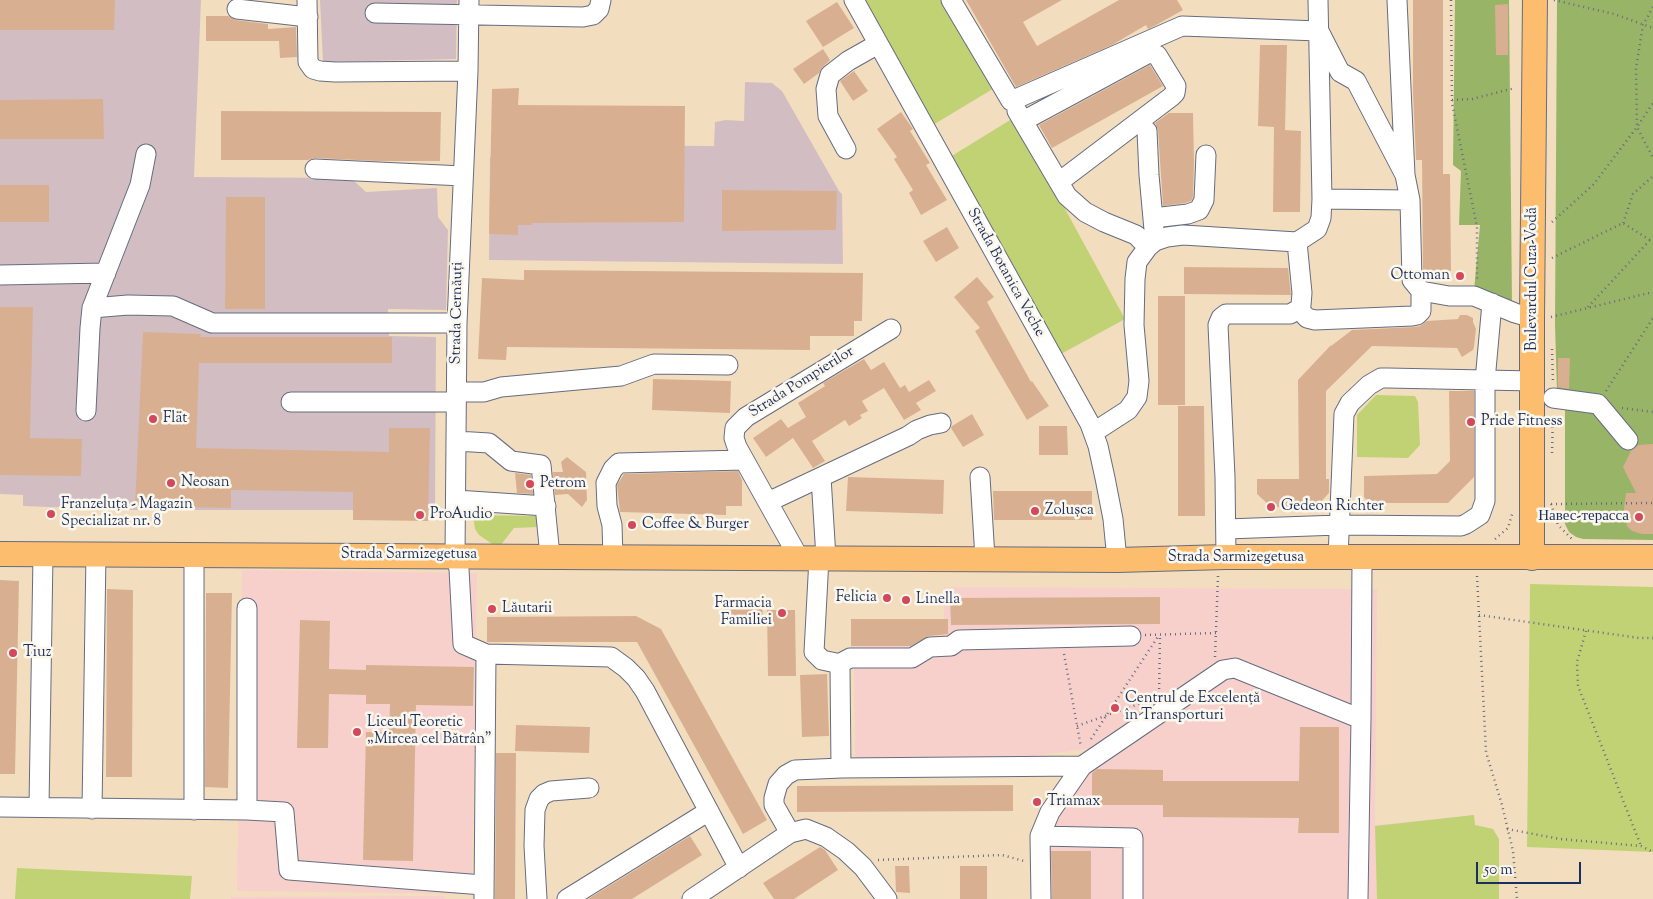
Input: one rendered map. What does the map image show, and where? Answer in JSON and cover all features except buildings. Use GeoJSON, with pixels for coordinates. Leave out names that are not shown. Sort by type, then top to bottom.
{"type":"FeatureCollection","features":[{"type":"Feature","properties":{"kind":"main road","name":"Bulevardul Cuza-Vodă"},"geometry":{"type":"LineString","coordinates":[[1532,558],[1535,0]]}},
{"type":"Feature","properties":{"kind":"main road","name":"Strada Sarmizegetusa"},"geometry":{"type":"LineString","coordinates":[[0,554],[985,558],[1117,560],[1222,566],[1338,558],[1653,557]]}},
{"type":"Feature","properties":{"kind":"street"},"geometry":{"type":"LineString","coordinates":[[381,9],[460,7],[583,17],[593,15],[599,9],[601,0]]}},
{"type":"Feature","properties":{"kind":"street","name":"Strada Botanica Veche"},"geometry":{"type":"LineString","coordinates":[[854,0],[1094,432],[1113,519],[1117,560]]}},
{"type":"Feature","properties":{"kind":"street"},"geometry":{"type":"LineString","coordinates":[[951,0],[1067,196],[1085,212],[1152,244]]}},
{"type":"Feature","properties":{"kind":"street"},"geometry":{"type":"LineString","coordinates":[[1299,309],[1308,318],[1316,320],[1412,316],[1417,315],[1421,311],[1421,291],[1412,280],[1410,200],[1405,175],[1396,0]]}},
{"type":"Feature","properties":{"kind":"street"},"geometry":{"type":"LineString","coordinates":[[1094,432],[1128,410],[1136,397],[1139,381],[1134,325],[1135,279],[1137,262],[1152,244],[1167,237],[1183,235],[1297,242],[1317,229],[1321,218],[1322,199],[1319,31],[1315,3]]}},
{"type":"Feature","properties":{"kind":"street","name":"Strada Cernăuți"},"geometry":{"type":"LineString","coordinates":[[460,7],[468,71],[457,323],[455,556],[459,569],[463,644],[486,654]]}},
{"type":"Feature","properties":{"kind":"street"},"geometry":{"type":"LineString","coordinates":[[237,9],[308,9],[308,62],[313,69],[320,71],[468,71]]}},
{"type":"Feature","properties":{"kind":"street"},"geometry":{"type":"LineString","coordinates":[[1011,101],[1182,26],[1319,31]]}},
{"type":"Feature","properties":{"kind":"street"},"geometry":{"type":"LineString","coordinates":[[1319,31],[1340,72],[1356,81],[1405,175]]}},
{"type":"Feature","properties":{"kind":"street"},"geometry":{"type":"LineString","coordinates":[[846,148],[828,116],[826,89],[830,75],[848,61],[878,44]]}},
{"type":"Feature","properties":{"kind":"street"},"geometry":{"type":"LineString","coordinates":[[1023,121],[1148,53],[1157,55],[1176,86],[1175,93],[1171,97],[1059,182]]}},
{"type":"Feature","properties":{"kind":"street"},"geometry":{"type":"LineString","coordinates":[[1148,131],[1153,218],[1152,244]]}},
{"type":"Feature","properties":{"kind":"street"},"geometry":{"type":"LineString","coordinates":[[86,411],[92,308],[140,185],[146,154]]}},
{"type":"Feature","properties":{"kind":"street"},"geometry":{"type":"LineString","coordinates":[[1153,218],[1188,214],[1199,210],[1204,200],[1206,156]]}},
{"type":"Feature","properties":{"kind":"street"},"geometry":{"type":"LineString","coordinates":[[315,169],[464,176]]}},
{"type":"Feature","properties":{"kind":"street"},"geometry":{"type":"LineString","coordinates":[[1322,199],[1410,200]]}},
{"type":"Feature","properties":{"kind":"street"},"geometry":{"type":"LineString","coordinates":[[1222,566],[1226,529],[1218,325],[1221,318],[1226,314],[1290,314],[1299,309],[1302,293],[1297,242]]}},
{"type":"Feature","properties":{"kind":"street"},"geometry":{"type":"LineString","coordinates":[[0,275],[106,273]]}},
{"type":"Feature","properties":{"kind":"street"},"geometry":{"type":"LineString","coordinates":[[1421,291],[1484,300],[1532,318]]}},
{"type":"Feature","properties":{"kind":"street"},"geometry":{"type":"LineString","coordinates":[[1226,529],[1339,525],[1460,526],[1480,515],[1485,501],[1484,300]]}},
{"type":"Feature","properties":{"kind":"street"},"geometry":{"type":"LineString","coordinates":[[92,308],[128,305],[173,306],[212,322],[457,323]]}},
{"type":"Feature","properties":{"kind":"street","name":"Strada Pompierilor"},"geometry":{"type":"LineString","coordinates":[[815,558],[768,502],[734,438],[735,428],[746,417],[890,329]]}},
{"type":"Feature","properties":{"kind":"street"},"geometry":{"type":"LineString","coordinates":[[292,402],[457,397],[501,387],[621,376],[654,364],[728,366]]}},
{"type":"Feature","properties":{"kind":"street"},"geometry":{"type":"LineString","coordinates":[[1338,558],[1344,414],[1350,402],[1369,385],[1381,378],[1533,381]]}},
{"type":"Feature","properties":{"kind":"street"},"geometry":{"type":"LineString","coordinates":[[1554,398],[1598,404],[1628,440]]}},
{"type":"Feature","properties":{"kind":"street"},"geometry":{"type":"LineString","coordinates":[[768,502],[917,430],[941,423]]}},
{"type":"Feature","properties":{"kind":"street"},"geometry":{"type":"LineString","coordinates":[[456,441],[489,443],[511,460],[541,465],[550,556]]}},
{"type":"Feature","properties":{"kind":"street"},"geometry":{"type":"LineString","coordinates":[[613,557],[612,525],[606,483],[612,468],[619,463],[744,460]]}},
{"type":"Feature","properties":{"kind":"street"},"geometry":{"type":"LineString","coordinates":[[821,477],[815,558],[814,652],[817,657],[830,661],[840,668],[841,768]]}},
{"type":"Feature","properties":{"kind":"street"},"geometry":{"type":"LineString","coordinates":[[980,477],[985,558]]}},
{"type":"Feature","properties":{"kind":"street"},"geometry":{"type":"LineString","coordinates":[[456,500],[546,506]]}},
{"type":"Feature","properties":{"kind":"street"},"geometry":{"type":"LineString","coordinates":[[39,807],[43,554]]}},
{"type":"Feature","properties":{"kind":"street"},"geometry":{"type":"LineString","coordinates":[[92,809],[96,554]]}},
{"type":"Feature","properties":{"kind":"street"},"geometry":{"type":"LineString","coordinates":[[194,554],[194,810]]}},
{"type":"Feature","properties":{"kind":"street"},"geometry":{"type":"LineString","coordinates":[[1358,899],[1362,558]]}},
{"type":"Feature","properties":{"kind":"street"},"geometry":{"type":"LineString","coordinates":[[247,608],[247,810]]}},
{"type":"Feature","properties":{"kind":"street"},"geometry":{"type":"LineString","coordinates":[[837,665],[850,658],[912,658],[930,647],[951,646],[960,640],[1131,636]]}},
{"type":"Feature","properties":{"kind":"street"},"geometry":{"type":"LineString","coordinates":[[0,807],[284,812],[289,870],[483,892],[486,654],[611,657],[636,678],[645,691],[739,868]]}},
{"type":"Feature","properties":{"kind":"street"},"geometry":{"type":"LineString","coordinates":[[1042,899],[1040,836],[1050,812],[1082,766],[1224,670],[1235,668],[1361,719]]}},
{"type":"Feature","properties":{"kind":"street"},"geometry":{"type":"LineString","coordinates":[[887,899],[863,867],[846,851],[826,837],[798,831],[774,805],[778,784],[786,775],[795,770],[841,768],[1082,766]]}},
{"type":"Feature","properties":{"kind":"street"},"geometry":{"type":"LineString","coordinates":[[537,899],[534,846],[535,810],[539,799],[551,791],[589,788]]}},
{"type":"Feature","properties":{"kind":"street"},"geometry":{"type":"LineString","coordinates":[[567,899],[709,811]]}},
{"type":"Feature","properties":{"kind":"street"},"geometry":{"type":"LineString","coordinates":[[692,899],[798,831]]}},
{"type":"Feature","properties":{"kind":"street"},"geometry":{"type":"LineString","coordinates":[[1040,836],[1133,838],[1133,899]]}},
{"type":"Feature","properties":{"kind":"path"},"geometry":{"type":"LineString","coordinates":[[1451,0],[1452,100],[1477,227],[1484,300]]}},
{"type":"Feature","properties":{"kind":"path"},"geometry":{"type":"LineString","coordinates":[[1554,0],[1614,14],[1653,28]]}},
{"type":"Feature","properties":{"kind":"path"},"geometry":{"type":"LineString","coordinates":[[1653,7],[1643,25],[1636,68],[1637,127],[1653,158]]}},
{"type":"Feature","properties":{"kind":"path"},"geometry":{"type":"LineString","coordinates":[[1452,100],[1472,99],[1517,87]]}},
{"type":"Feature","properties":{"kind":"path"},"geometry":{"type":"LineString","coordinates":[[1552,222],[1594,184],[1653,103]]}},
{"type":"Feature","properties":{"kind":"path"},"geometry":{"type":"LineString","coordinates":[[1552,258],[1623,223],[1633,194],[1653,176]]}},
{"type":"Feature","properties":{"kind":"path"},"geometry":{"type":"LineString","coordinates":[[1587,308],[1652,241],[1623,223]]}},
{"type":"Feature","properties":{"kind":"path"},"geometry":{"type":"LineString","coordinates":[[1532,318],[1552,317],[1653,292]]}},
{"type":"Feature","properties":{"kind":"path"},"geometry":{"type":"LineString","coordinates":[[1653,318],[1598,404],[1653,412]]}},
{"type":"Feature","properties":{"kind":"path"},"geometry":{"type":"LineString","coordinates":[[1558,525],[1551,504],[1653,503]]}},
{"type":"Feature","properties":{"kind":"path"},"geometry":{"type":"LineString","coordinates":[[1477,558],[1476,575],[1486,752],[1508,829],[1517,899]]}},
{"type":"Feature","properties":{"kind":"path"},"geometry":{"type":"LineString","coordinates":[[1215,676],[1216,633],[1222,566]]}},
{"type":"Feature","properties":{"kind":"path"},"geometry":{"type":"LineString","coordinates":[[1479,615],[1586,631],[1653,638]]}},
{"type":"Feature","properties":{"kind":"path"},"geometry":{"type":"LineString","coordinates":[[1586,631],[1577,662],[1578,686],[1641,846]]}},
{"type":"Feature","properties":{"kind":"path"},"geometry":{"type":"LineString","coordinates":[[1131,636],[1216,633]]}},
{"type":"Feature","properties":{"kind":"path"},"geometry":{"type":"LineString","coordinates":[[1159,635],[1159,698],[1165,698],[1171,706]]}},
{"type":"Feature","properties":{"kind":"path"},"geometry":{"type":"LineString","coordinates":[[1060,638],[1082,752],[1159,635]]}},
{"type":"Feature","properties":{"kind":"path"},"geometry":{"type":"LineString","coordinates":[[1077,726],[1145,702]]}},
{"type":"Feature","properties":{"kind":"path"},"geometry":{"type":"LineString","coordinates":[[1508,829],[1560,839],[1641,846],[1653,852]]}},
{"type":"Feature","properties":{"kind":"path"},"geometry":{"type":"LineString","coordinates":[[863,867],[878,860],[1002,855],[1040,866]]}},
{"type":"Feature","properties":{"kind":"shaded area"},"geometry":{"type":"Polygon","coordinates":[[[0,0],[201,0],[194,177],[351,178],[366,192],[437,188],[438,217],[448,230],[446,310],[388,309],[389,336],[436,337],[435,510],[127,510],[23,506],[23,495],[0,494],[0,0]]]}},
{"type":"Feature","properties":{"kind":"shaded area"},"geometry":{"type":"Polygon","coordinates":[[[320,0],[457,0],[456,59],[323,62],[320,0]]]}},
{"type":"Feature","properties":{"kind":"shaded area"},"geometry":{"type":"Polygon","coordinates":[[[745,82],[772,83],[782,91],[842,194],[843,264],[489,260],[490,157],[518,157],[533,145],[714,146],[715,122],[726,120],[744,121],[745,82]]]}},
{"type":"Feature","properties":{"kind":"shaded area","name":"Liceul Teoretic „Mircea cel Bătrân”"},"geometry":{"type":"Polygon","coordinates":[[[242,570],[477,573],[472,894],[237,891],[242,570]]]}},
{"type":"Feature","properties":{"kind":"shaded area","name":"Centrul de Excelență în Transporturi"},"geometry":{"type":"Polygon","coordinates":[[[944,587],[1377,589],[1375,825],[1474,815],[1475,825],[1493,829],[1499,839],[1499,899],[1046,899],[1047,830],[1091,760],[1087,749],[964,765],[857,761],[855,755],[854,667],[851,646],[851,619],[944,619],[944,587]]]}},
{"type":"Feature","properties":{"kind":"shaded area"},"geometry":{"type":"Polygon","coordinates":[[[443,896],[445,899],[231,899],[231,897],[443,896]]]}},
{"type":"Feature","properties":{"kind":"green space"},"geometry":{"type":"Polygon","coordinates":[[[862,0],[944,0],[996,87],[933,125],[862,0]]]}},
{"type":"Feature","properties":{"kind":"green space"},"geometry":{"type":"Polygon","coordinates":[[[1455,0],[1509,0],[1512,305],[1474,291],[1480,225],[1459,225],[1461,171],[1453,165],[1455,0]]]}},
{"type":"Feature","properties":{"kind":"green space"},"geometry":{"type":"Polygon","coordinates":[[[1557,0],[1653,0],[1653,540],[1583,539],[1569,532],[1565,524],[1565,392],[1557,392],[1555,325],[1557,0]]]}},
{"type":"Feature","properties":{"kind":"green space"},"geometry":{"type":"Polygon","coordinates":[[[1015,117],[1125,319],[1061,354],[950,157],[1015,117]]]}},
{"type":"Feature","properties":{"kind":"green space"},"geometry":{"type":"Polygon","coordinates":[[[1376,395],[1415,396],[1418,402],[1420,445],[1408,458],[1357,457],[1357,415],[1376,395]]]}},
{"type":"Feature","properties":{"kind":"green space"},"geometry":{"type":"Polygon","coordinates":[[[473,515],[537,516],[538,527],[514,528],[500,546],[492,544],[479,535],[475,529],[473,515]]]}},
{"type":"Feature","properties":{"kind":"green space"},"geometry":{"type":"Polygon","coordinates":[[[1530,584],[1653,587],[1653,852],[1527,847],[1530,584]]]}},
{"type":"Feature","properties":{"kind":"green space"},"geometry":{"type":"Polygon","coordinates":[[[1474,815],[1475,825],[1493,829],[1499,839],[1499,899],[1377,899],[1375,826],[1474,815]]]}},
{"type":"Feature","properties":{"kind":"green space"},"geometry":{"type":"Polygon","coordinates":[[[17,868],[192,876],[190,899],[15,899],[17,868]]]}},
{"type":"Feature","properties":{"kind":"place","name":"Ottoman"},"geometry":{"type":"Point","coordinates":[1460,276]}},
{"type":"Feature","properties":{"kind":"place","name":"Flät"},"geometry":{"type":"Point","coordinates":[153,419]}},
{"type":"Feature","properties":{"kind":"place","name":"Pride Fitness"},"geometry":{"type":"Point","coordinates":[1471,422]}},
{"type":"Feature","properties":{"kind":"place","name":"Neosan"},"geometry":{"type":"Point","coordinates":[171,483]}},
{"type":"Feature","properties":{"kind":"place","name":"Petrom"},"geometry":{"type":"Point","coordinates":[530,484]}},
{"type":"Feature","properties":{"kind":"place","name":"Gedeon Richter"},"geometry":{"type":"Point","coordinates":[1271,507]}},
{"type":"Feature","properties":{"kind":"place","name":"Zolușca"},"geometry":{"type":"Point","coordinates":[1035,511]}},
{"type":"Feature","properties":{"kind":"place","name":"Franzeluța - Magazin Specializat nr. 8"},"geometry":{"type":"Point","coordinates":[51,514]}},
{"type":"Feature","properties":{"kind":"place","name":"ProAudio"},"geometry":{"type":"Point","coordinates":[420,515]}},
{"type":"Feature","properties":{"kind":"place","name":"Навес-терасса"},"geometry":{"type":"Point","coordinates":[1639,517]}},
{"type":"Feature","properties":{"kind":"place","name":"Coffee & Burger"},"geometry":{"type":"Point","coordinates":[632,525]}},
{"type":"Feature","properties":{"kind":"place","name":"Felicia"},"geometry":{"type":"Point","coordinates":[887,598]}},
{"type":"Feature","properties":{"kind":"place","name":"Linella"},"geometry":{"type":"Point","coordinates":[906,600]}},
{"type":"Feature","properties":{"kind":"place","name":"Lăutarii"},"geometry":{"type":"Point","coordinates":[492,609]}},
{"type":"Feature","properties":{"kind":"place","name":"Farmacia Familiei"},"geometry":{"type":"Point","coordinates":[782,613]}},
{"type":"Feature","properties":{"kind":"place","name":"Tiuz"},"geometry":{"type":"Point","coordinates":[13,653]}},
{"type":"Feature","properties":{"kind":"place","name":"Centrul de Excelență în Transporturi"},"geometry":{"type":"Point","coordinates":[1115,708]}},
{"type":"Feature","properties":{"kind":"place","name":"Liceul Teoretic „Mircea cel Bătrân”"},"geometry":{"type":"Point","coordinates":[357,732]}},
{"type":"Feature","properties":{"kind":"place","name":"Triamax"},"geometry":{"type":"Point","coordinates":[1037,802]}}]}
